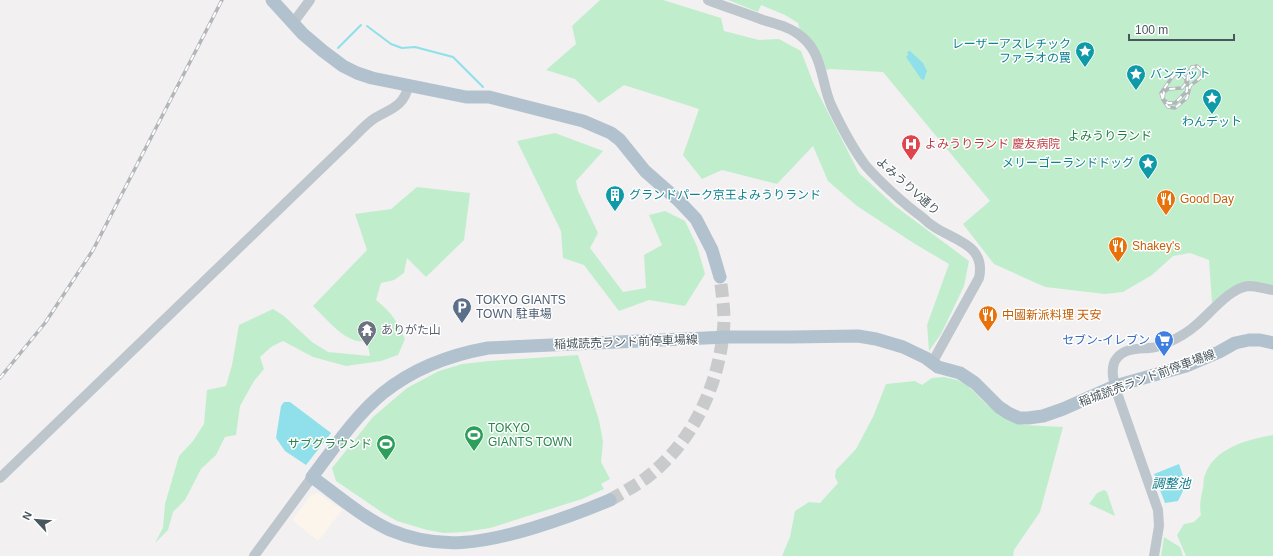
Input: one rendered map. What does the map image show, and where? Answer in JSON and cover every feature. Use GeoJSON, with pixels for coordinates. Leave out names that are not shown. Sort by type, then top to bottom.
{"type":"FeatureCollection","features":[{"type":"Feature","properties":{"kind":"main road"},"geometry":{"type":"LineString","coordinates":[[272,0],[293,23],[323,51],[350,70],[368,77],[466,97],[489,97],[582,121],[611,133],[645,171],[678,200],[696,219],[712,250],[720,277]]}},
{"type":"Feature","properties":{"kind":"main road","name":"稲城読売ランド前停車場線"},"geometry":{"type":"LineString","coordinates":[[312,476],[358,419],[382,393],[417,370],[436,361],[480,349],[727,337],[858,336],[882,340],[904,347],[926,358],[932,363],[945,369],[960,373],[971,380],[999,407],[1008,413],[1019,418],[1028,418],[1043,416],[1063,409],[1115,386],[1186,366],[1219,352],[1235,343],[1249,340],[1260,340],[1273,343]]}},
{"type":"Feature","properties":{"kind":"main road"},"geometry":{"type":"LineString","coordinates":[[312,476],[379,524],[413,538],[439,543],[468,543],[510,535],[565,518],[610,500]]}},
{"type":"Feature","properties":{"kind":"street"},"geometry":{"type":"LineString","coordinates":[[293,23],[310,0]]}},
{"type":"Feature","properties":{"kind":"street","name":"よみうりV通り"},"geometry":{"type":"LineString","coordinates":[[708,0],[790,29],[806,41],[814,50],[818,59],[830,104],[845,132],[867,166],[913,211],[936,228],[961,240],[970,247],[977,256],[980,267],[979,278],[932,363]]}},
{"type":"Feature","properties":{"kind":"street"},"geometry":{"type":"LineString","coordinates":[[0,478],[354,137],[375,118],[401,102],[407,93],[409,85]]}},
{"type":"Feature","properties":{"kind":"street"},"geometry":{"type":"LineString","coordinates":[[1154,556],[1159,526],[1158,510],[1115,386],[1113,368],[1117,358],[1128,350],[1150,348],[1169,343],[1194,327],[1213,308],[1241,288],[1248,286],[1273,290]]}},
{"type":"Feature","properties":{"kind":"street"},"geometry":{"type":"LineString","coordinates":[[254,556],[312,476]]}},
{"type":"Feature","properties":{"kind":"shaded area"},"geometry":{"type":"Polygon","coordinates":[[[317,493],[342,510],[318,541],[292,520],[311,495],[317,493]]]}},
{"type":"Feature","properties":{"kind":"green space"},"geometry":{"type":"Polygon","coordinates":[[[600,0],[663,0],[721,18],[724,31],[759,40],[779,39],[801,51],[814,85],[859,173],[895,206],[969,261],[964,286],[941,334],[929,351],[927,325],[949,264],[915,244],[857,206],[828,181],[813,146],[777,184],[722,170],[702,179],[683,155],[699,109],[624,85],[599,103],[575,79],[546,70],[576,44],[572,26],[600,0]]]}},
{"type":"Feature","properties":{"kind":"green space","name":"よみうりランド"},"geometry":{"type":"Polygon","coordinates":[[[728,0],[1273,0],[1273,287],[1245,282],[1212,303],[1209,260],[1190,253],[1173,256],[1152,275],[1123,292],[1105,294],[1045,287],[994,264],[963,224],[990,201],[883,72],[826,70],[800,30],[798,23],[785,15],[761,5],[758,12],[728,0]]]}},
{"type":"Feature","properties":{"kind":"green space"},"geometry":{"type":"Polygon","coordinates":[[[555,133],[603,151],[576,181],[578,191],[598,233],[590,248],[623,292],[646,288],[644,255],[662,245],[649,215],[665,211],[685,221],[697,246],[705,274],[685,306],[649,300],[619,311],[584,265],[563,258],[561,231],[517,141],[555,133]]]}},
{"type":"Feature","properties":{"kind":"green space"},"geometry":{"type":"Polygon","coordinates":[[[417,187],[470,193],[464,240],[426,277],[407,258],[404,273],[394,280],[381,283],[376,300],[394,318],[405,339],[398,355],[381,361],[346,366],[313,357],[283,341],[271,347],[260,357],[264,369],[254,381],[240,406],[236,435],[225,437],[216,455],[201,469],[185,500],[173,512],[168,530],[155,543],[163,528],[165,504],[179,456],[193,441],[204,424],[207,390],[226,386],[232,365],[239,325],[273,309],[284,316],[312,342],[328,352],[370,356],[367,341],[359,341],[344,335],[313,306],[367,250],[355,214],[391,209],[417,187]]]}},
{"type":"Feature","properties":{"kind":"green space","name":"TOKYO GIANTS TOWN"},"geometry":{"type":"Polygon","coordinates":[[[578,355],[599,420],[603,442],[601,462],[610,479],[601,484],[604,489],[582,499],[490,528],[465,532],[444,533],[427,530],[397,521],[336,481],[332,468],[373,417],[407,388],[439,371],[462,364],[578,355]]]}},
{"type":"Feature","properties":{"kind":"green space"},"geometry":{"type":"Polygon","coordinates":[[[944,377],[957,380],[967,385],[986,404],[1024,425],[1063,427],[1040,512],[1014,550],[1013,556],[782,556],[790,537],[795,511],[809,502],[820,503],[838,483],[835,477],[836,470],[856,449],[873,417],[886,384],[915,381],[922,385],[932,378],[944,377]]]}},
{"type":"Feature","properties":{"kind":"green space"},"geometry":{"type":"Polygon","coordinates":[[[1273,435],[1273,556],[1186,556],[1177,535],[1184,524],[1194,522],[1201,515],[1200,504],[1204,478],[1209,466],[1216,458],[1233,446],[1253,439],[1273,435]]]}},
{"type":"Feature","properties":{"kind":"green space"},"geometry":{"type":"Polygon","coordinates":[[[1104,490],[1107,492],[1115,516],[1089,504],[1097,493],[1104,490]]]}},
{"type":"Feature","properties":{"kind":"green space"},"geometry":{"type":"Polygon","coordinates":[[[1164,537],[1180,547],[1183,556],[1161,556],[1164,537]]]}},
{"type":"Feature","properties":{"kind":"water"},"geometry":{"type":"Polygon","coordinates":[[[910,51],[923,63],[927,71],[924,80],[921,79],[906,57],[908,55],[907,52],[910,51]]]}},
{"type":"Feature","properties":{"kind":"water"},"geometry":{"type":"Polygon","coordinates":[[[284,402],[290,402],[331,433],[306,465],[285,451],[276,438],[281,406],[284,402]]]}},
{"type":"Feature","properties":{"kind":"water","name":"調整池"},"geometry":{"type":"Polygon","coordinates":[[[1179,464],[1186,485],[1178,501],[1165,503],[1154,474],[1179,464]]]}},
{"type":"Feature","properties":{"kind":"waterway"},"geometry":{"type":"LineString","coordinates":[[338,48],[361,25]]}},
{"type":"Feature","properties":{"kind":"waterway"},"geometry":{"type":"LineString","coordinates":[[367,26],[391,44],[402,48],[415,47],[453,57],[483,87]]}},
{"type":"Feature","properties":{"kind":"tunnel"},"geometry":{"type":"LineString","coordinates":[[610,500],[642,481],[663,463],[678,447],[702,409],[711,388],[722,344],[724,316],[720,277]]}},
{"type":"Feature","properties":{"kind":"railway"},"geometry":{"type":"LineString","coordinates":[[0,378],[45,323],[93,250],[222,0]]}},
{"type":"Feature","properties":{"kind":"railway"},"geometry":{"type":"LineString","coordinates":[[1197,66],[1202,71],[1202,74],[1200,78],[1190,86],[1187,98],[1175,108],[1168,107],[1163,100],[1161,93],[1173,76],[1175,74],[1181,74],[1186,79],[1186,83],[1182,88],[1168,89],[1164,92],[1163,99],[1168,103],[1175,103],[1187,91],[1188,72],[1192,67],[1197,66]]}},
{"type":"Feature","properties":{"kind":"place","name":"レーザーアスレチック ファラオの罠"},"geometry":{"type":"Point","coordinates":[1085,68]}},
{"type":"Feature","properties":{"kind":"place","name":"バンデット"},"geometry":{"type":"Point","coordinates":[1136,91]}},
{"type":"Feature","properties":{"kind":"place","name":"わんデット"},"geometry":{"type":"Point","coordinates":[1212,115]}},
{"type":"Feature","properties":{"kind":"place","name":"よみうりランド 慶友病院"},"geometry":{"type":"Point","coordinates":[911,161]}},
{"type":"Feature","properties":{"kind":"place","name":"メリーゴーランドドッグ"},"geometry":{"type":"Point","coordinates":[1148,180]}},
{"type":"Feature","properties":{"kind":"place","name":"グランドパーク京王よみうりランド"},"geometry":{"type":"Point","coordinates":[615,212]}},
{"type":"Feature","properties":{"kind":"place","name":"Good Day"},"geometry":{"type":"Point","coordinates":[1166,216]}},
{"type":"Feature","properties":{"kind":"place","name":"Shakey's"},"geometry":{"type":"Point","coordinates":[1118,263]}},
{"type":"Feature","properties":{"kind":"place","name":"TOKYO GIANTS TOWN 駐車場"},"geometry":{"type":"Point","coordinates":[462,324]}},
{"type":"Feature","properties":{"kind":"place","name":"中國新派料理 天安"},"geometry":{"type":"Point","coordinates":[988,332]}},
{"type":"Feature","properties":{"kind":"place","name":"ありがた山"},"geometry":{"type":"Point","coordinates":[367,347]}},
{"type":"Feature","properties":{"kind":"place","name":"セブン-イレブン"},"geometry":{"type":"Point","coordinates":[1164,357]}},
{"type":"Feature","properties":{"kind":"place","name":"TOKYO GIANTS TOWN"},"geometry":{"type":"Point","coordinates":[474,452]}},
{"type":"Feature","properties":{"kind":"place","name":"サブグラウンド"},"geometry":{"type":"Point","coordinates":[386,461]}}]}
